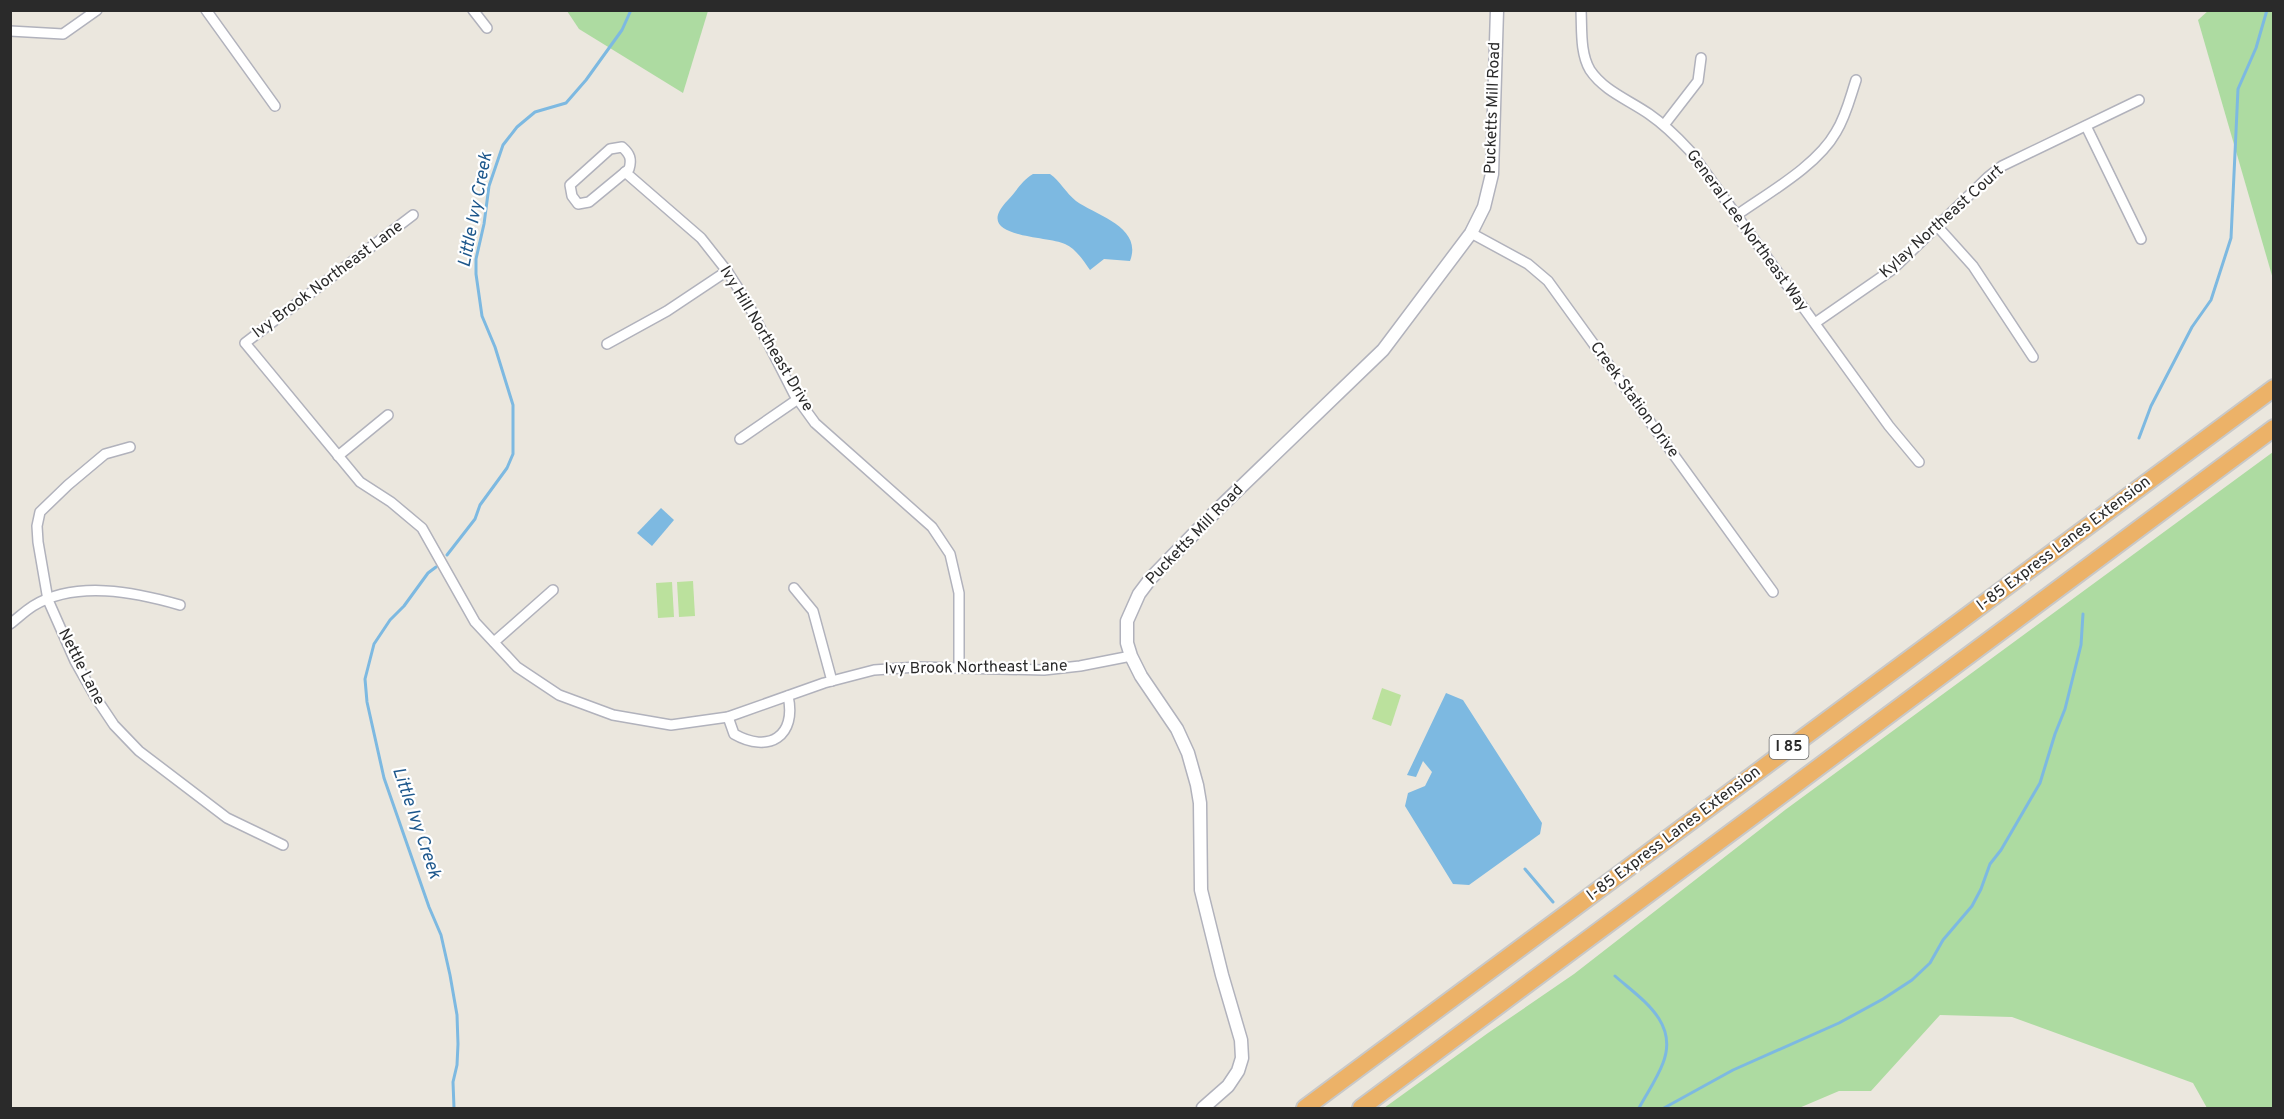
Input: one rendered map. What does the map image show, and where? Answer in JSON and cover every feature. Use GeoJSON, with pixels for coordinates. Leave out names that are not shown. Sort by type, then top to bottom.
{"type":"FeatureCollection","features":[{"type":"Feature","properties":{"kind":"highway","name":"I-85 Express Lanes Extension"},"geometry":{"type":"LineString","coordinates":[[1305,1108],[2274,388]]}},
{"type":"Feature","properties":{"kind":"highway","name":"I-85 Express Lanes Extension"},"geometry":{"type":"LineString","coordinates":[[1361,1108],[2274,428]]}},
{"type":"Feature","properties":{"kind":"street"},"geometry":{"type":"LineString","coordinates":[[10,31],[63,34],[98,10]]}},
{"type":"Feature","properties":{"kind":"street"},"geometry":{"type":"LineString","coordinates":[[206,10],[274,106]]}},
{"type":"Feature","properties":{"kind":"street"},"geometry":{"type":"LineString","coordinates":[[473,10],[487,28]]}},
{"type":"Feature","properties":{"kind":"street","name":"Pucketts Mill Road"},"geometry":{"type":"LineString","coordinates":[[1203,1108],[1228,1086],[1238,1071],[1242,1058],[1241,1040],[1201,890],[1200,803],[1197,785],[1188,753],[1177,729],[1141,676],[1131,656],[1127,643],[1128,621],[1139,594],[1151,578],[1217,510],[1383,350],[1471,233],[1484,207],[1492,174],[1497,10]]}},
{"type":"Feature","properties":{"kind":"street","name":"General Lee Northeast Way"},"geometry":{"type":"LineString","coordinates":[[1581,10],[1582,47],[1590,69],[1605,87],[1664,125],[1690,151],[1889,426],[1919,462]]}},
{"type":"Feature","properties":{"kind":"street"},"geometry":{"type":"LineString","coordinates":[[1664,125],[1698,81],[1701,58]]}},
{"type":"Feature","properties":{"kind":"street"},"geometry":{"type":"LineString","coordinates":[[1737,215],[1812,161],[1835,134],[1846,111],[1856,80]]}},
{"type":"Feature","properties":{"kind":"street","name":"Kylay Northeast Court"},"geometry":{"type":"LineString","coordinates":[[1815,323],[1893,268],[2002,166],[2139,100]]}},
{"type":"Feature","properties":{"kind":"street"},"geometry":{"type":"LineString","coordinates":[[2086,126],[2141,239]]}},
{"type":"Feature","properties":{"kind":"street"},"geometry":{"type":"LineString","coordinates":[[622,147],[628,152],[631,161],[629,169],[625,172],[589,202],[578,204],[572,196],[570,185],[610,149],[622,147]]}},
{"type":"Feature","properties":{"kind":"street","name":"Ivy Hill Northeast Drive"},"geometry":{"type":"LineString","coordinates":[[625,172],[701,238],[727,271],[747,302],[798,399],[815,423],[932,527],[950,554],[959,593],[958,668]]}},
{"type":"Feature","properties":{"kind":"street","name":"Ivy Brook Northeast Lane"},"geometry":{"type":"LineString","coordinates":[[413,215],[245,343],[360,482],[391,502],[422,528],[475,622],[517,667],[559,695],[613,715],[671,725],[728,717],[832,681],[874,670],[917,667],[1044,670],[1131,656]]}},
{"type":"Feature","properties":{"kind":"street"},"geometry":{"type":"LineString","coordinates":[[1937,226],[1973,266],[2033,357]]}},
{"type":"Feature","properties":{"kind":"street","name":"Creek Station Drive"},"geometry":{"type":"LineString","coordinates":[[1471,233],[1528,264],[1548,281],[1773,592]]}},
{"type":"Feature","properties":{"kind":"street"},"geometry":{"type":"LineString","coordinates":[[607,344],[667,310],[727,271]]}},
{"type":"Feature","properties":{"kind":"street"},"geometry":{"type":"LineString","coordinates":[[740,439],[798,399]]}},
{"type":"Feature","properties":{"kind":"street"},"geometry":{"type":"LineString","coordinates":[[338,456],[388,415]]}},
{"type":"Feature","properties":{"kind":"street","name":"Nettle Lane"},"geometry":{"type":"LineString","coordinates":[[130,447],[105,454],[68,484],[40,512],[37,526],[38,542],[48,600],[75,661],[114,725],[139,751],[227,818],[283,845]]}},
{"type":"Feature","properties":{"kind":"street"},"geometry":{"type":"LineString","coordinates":[[794,588],[813,611],[832,681]]}},
{"type":"Feature","properties":{"kind":"street"},"geometry":{"type":"LineString","coordinates":[[10,624],[33,606],[80,592],[111,590],[143,594],[180,604]]}},
{"type":"Feature","properties":{"kind":"street"},"geometry":{"type":"LineString","coordinates":[[494,642],[553,590]]}},
{"type":"Feature","properties":{"kind":"street"},"geometry":{"type":"LineString","coordinates":[[728,717],[734,734],[748,742],[764,743],[776,739],[787,726],[792,712],[788,696]]}},
{"type":"Feature","properties":{"kind":"green space"},"geometry":{"type":"Polygon","coordinates":[[[2209,10],[2273,11],[2273,279],[2198,20],[2209,10]]]}},
{"type":"Feature","properties":{"kind":"green space"},"geometry":{"type":"Polygon","coordinates":[[[567,11],[708,11],[683,93],[579,29],[567,11]]]}},
{"type":"Feature","properties":{"kind":"green space"},"geometry":{"type":"Polygon","coordinates":[[[2273,452],[2273,1108],[2207,1108],[2193,1083],[2012,1017],[1940,1015],[1871,1091],[1839,1091],[1799,1108],[1384,1108],[1574,974],[1785,810],[2273,452]]]}},
{"type":"Feature","properties":{"kind":"green space"},"geometry":{"type":"Polygon","coordinates":[[[693,581],[695,616],[679,617],[677,582],[693,581]]]}},
{"type":"Feature","properties":{"kind":"green space"},"geometry":{"type":"Polygon","coordinates":[[[672,582],[674,617],[658,618],[656,583],[672,582]]]}},
{"type":"Feature","properties":{"kind":"green space"},"geometry":{"type":"Polygon","coordinates":[[[1382,688],[1401,695],[1391,726],[1372,719],[1382,688]]]}},
{"type":"Feature","properties":{"kind":"water"},"geometry":{"type":"Polygon","coordinates":[[[1033,174],[1050,174],[1076,201],[1124,231],[1130,239],[1132,249],[1130,261],[1104,259],[1090,270],[1076,252],[1065,244],[1004,229],[998,222],[999,213],[1022,183],[1033,174]]]}},
{"type":"Feature","properties":{"kind":"water"},"geometry":{"type":"Polygon","coordinates":[[[661,508],[674,520],[652,546],[637,533],[661,508]]]}},
{"type":"Feature","properties":{"kind":"water"},"geometry":{"type":"Polygon","coordinates":[[[1446,693],[1463,700],[1542,823],[1540,834],[1469,885],[1453,884],[1405,806],[1408,793],[1425,786],[1432,772],[1423,761],[1416,777],[1407,775],[1446,693]]]}},
{"type":"Feature","properties":{"kind":"waterway","name":"Little Ivy Creek"},"geometry":{"type":"LineString","coordinates":[[447,555],[475,519],[480,505],[507,468],[513,454],[513,405],[495,347],[482,316],[476,274],[476,259],[489,186],[503,145],[517,127],[535,112],[566,103],[586,80],[622,30],[631,10]]}},
{"type":"Feature","properties":{"kind":"waterway"},"geometry":{"type":"LineString","coordinates":[[2139,438],[2151,406],[2192,327],[2211,300],[2231,238],[2238,89],[2256,48],[2267,10]]}},
{"type":"Feature","properties":{"kind":"waterway","name":"Little Ivy Creek"},"geometry":{"type":"LineString","coordinates":[[436,567],[428,573],[404,606],[390,620],[374,644],[365,679],[367,702],[384,778],[441,935],[450,975],[457,1015],[458,1044],[453,1082],[454,1108]]}},
{"type":"Feature","properties":{"kind":"waterway"},"geometry":{"type":"LineString","coordinates":[[1664,1108],[1733,1070],[1839,1023],[1912,980],[1930,963],[1943,940],[1972,906],[1990,864],[2001,850],[2040,783],[2065,709],[2081,645],[2083,614]]}},
{"type":"Feature","properties":{"kind":"waterway"},"geometry":{"type":"LineString","coordinates":[[1525,869],[1553,902]]}},
{"type":"Feature","properties":{"kind":"waterway"},"geometry":{"type":"LineString","coordinates":[[1615,976],[1655,1013],[1666,1035],[1667,1048],[1663,1063],[1639,1108]]}}]}
